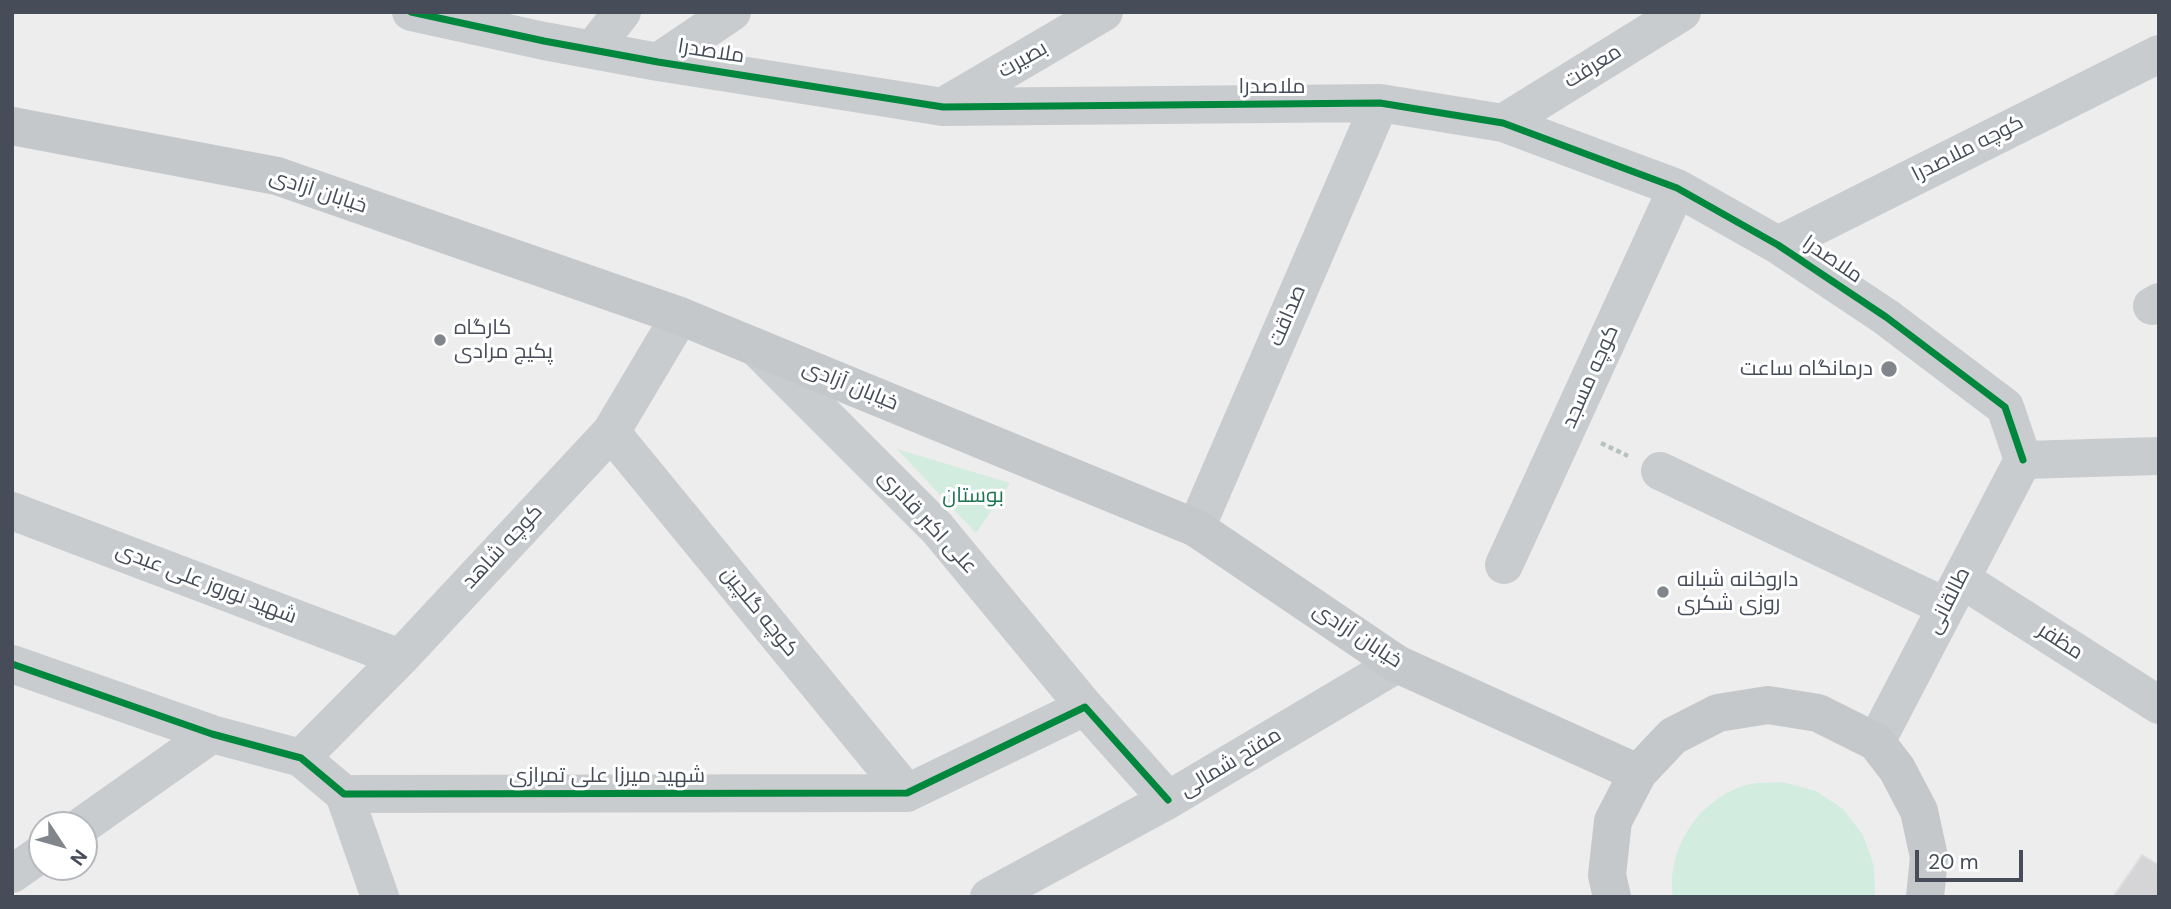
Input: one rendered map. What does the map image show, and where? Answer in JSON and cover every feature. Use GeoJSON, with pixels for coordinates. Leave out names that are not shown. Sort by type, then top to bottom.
{"type":"FeatureCollection","features":[{"type":"Feature","properties":{"kind":"main road","name":"خیابان آزادی"},"geometry":{"type":"LineString","coordinates":[[12,126],[277,176],[680,316],[1196,528],[1397,664],[1637,773]]}},
{"type":"Feature","properties":{"kind":"main road"},"geometry":{"type":"LineString","coordinates":[[1612,897],[1607,875],[1613,821],[1637,773],[1673,736],[1718,713],[1768,705],[1818,713],[1876,742],[1897,769],[1919,811],[1929,858],[1925,897]]}},
{"type":"Feature","properties":{"kind":"street","name":"ملاصدرا"},"geometry":{"type":"LineString","coordinates":[[411,12],[554,27],[593,49],[658,62],[943,107],[1380,103],[1503,123],[1677,188],[1778,245],[1886,317],[2005,407],[2023,460]]}},
{"type":"Feature","properties":{"kind":"street"},"geometry":{"type":"LineString","coordinates":[[593,49],[622,12]]}},
{"type":"Feature","properties":{"kind":"street"},"geometry":{"type":"LineString","coordinates":[[658,62],[732,12]]}},
{"type":"Feature","properties":{"kind":"street","name":"بصیرت"},"geometry":{"type":"LineString","coordinates":[[943,107],[1104,12]]}},
{"type":"Feature","properties":{"kind":"street","name":"معرفت"},"geometry":{"type":"LineString","coordinates":[[1503,123],[1682,12]]}},
{"type":"Feature","properties":{"kind":"street","name":"کوچه ملاصدرا"},"geometry":{"type":"LineString","coordinates":[[1778,245],[2159,54]]}},
{"type":"Feature","properties":{"kind":"street","name":"صداقت"},"geometry":{"type":"LineString","coordinates":[[1196,528],[1380,103]]}},
{"type":"Feature","properties":{"kind":"street","name":"کوچه مسجد"},"geometry":{"type":"LineString","coordinates":[[1504,565],[1677,188]]}},
{"type":"Feature","properties":{"kind":"street","name":"کوچه شاهد"},"geometry":{"type":"LineString","coordinates":[[301,758],[400,658],[611,432],[680,316]]}},
{"type":"Feature","properties":{"kind":"street","name":"علی اکبر قادری"},"geometry":{"type":"LineString","coordinates":[[757,348],[937,528],[1085,707]]}},
{"type":"Feature","properties":{"kind":"street","name":"کوچه گلچین"},"geometry":{"type":"LineString","coordinates":[[611,432],[907,793]]}},
{"type":"Feature","properties":{"kind":"street"},"geometry":{"type":"LineString","coordinates":[[2023,460],[2159,456]]}},
{"type":"Feature","properties":{"kind":"street","name":"طالقانی"},"geometry":{"type":"LineString","coordinates":[[1876,742],[2023,460]]}},
{"type":"Feature","properties":{"kind":"street","name":"مظفر"},"geometry":{"type":"LineString","coordinates":[[1660,471],[1953,593],[2159,705]]}},
{"type":"Feature","properties":{"kind":"street","name":"شهید نوروز علی عبدی"},"geometry":{"type":"LineString","coordinates":[[12,511],[400,658]]}},
{"type":"Feature","properties":{"kind":"street"},"geometry":{"type":"LineString","coordinates":[[12,664],[212,734],[301,758],[344,794],[380,897]]}},
{"type":"Feature","properties":{"kind":"street","name":"مفتح شمالی"},"geometry":{"type":"LineString","coordinates":[[989,897],[1168,800],[1397,664]]}},
{"type":"Feature","properties":{"kind":"street"},"geometry":{"type":"LineString","coordinates":[[1085,707],[1168,800]]}},
{"type":"Feature","properties":{"kind":"street","name":"شهید میرزا علی تمرازی"},"geometry":{"type":"LineString","coordinates":[[344,794],[907,793],[1085,707]]}},
{"type":"Feature","properties":{"kind":"street"},"geometry":{"type":"LineString","coordinates":[[98,814],[212,734]]}},
{"type":"Feature","properties":{"kind":"street"},"geometry":{"type":"LineString","coordinates":[[12,874],[28,863]]}},
{"type":"Feature","properties":{"kind":"path"},"geometry":{"type":"LineString","coordinates":[[1568,428],[1660,471]]}},
{"type":"Feature","properties":{"kind":"green space","name":"بوستان"},"geometry":{"type":"Polygon","coordinates":[[[897,449],[1010,483],[976,533],[897,449]]]}},
{"type":"Feature","properties":{"kind":"green space"},"geometry":{"type":"Polygon","coordinates":[[[1783,782],[1816,791],[1843,809],[1863,835],[1874,866],[1875,897],[1673,897],[1672,878],[1681,842],[1702,812],[1732,790],[1750,784],[1783,782]]]}},
{"type":"Feature","properties":{"kind":"building"},"geometry":{"type":"Polygon","coordinates":[[[2142,855],[2159,865],[2159,897],[2113,897],[2142,855]]]}},
{"type":"Feature","properties":{"kind":"cycle path"},"geometry":{"type":"LineString","coordinates":[[411,12],[658,62],[943,107],[1380,103],[1503,123],[1677,188],[1778,245],[1886,317],[2005,407],[2023,460]]}},
{"type":"Feature","properties":{"kind":"cycle path"},"geometry":{"type":"LineString","coordinates":[[12,664],[212,734],[301,758],[344,794],[907,793],[1085,707],[1168,800]]}},
{"type":"Feature","properties":{"kind":"place","name":"کارگاه پکیج مرادی"},"geometry":{"type":"Point","coordinates":[440,340]}},
{"type":"Feature","properties":{"kind":"place","name":"درمانگاه ساعت"},"geometry":{"type":"Point","coordinates":[1889,369]}},
{"type":"Feature","properties":{"kind":"place","name":"داروخانه شبانه روزی شکری"},"geometry":{"type":"Point","coordinates":[1663,592]}}]}
